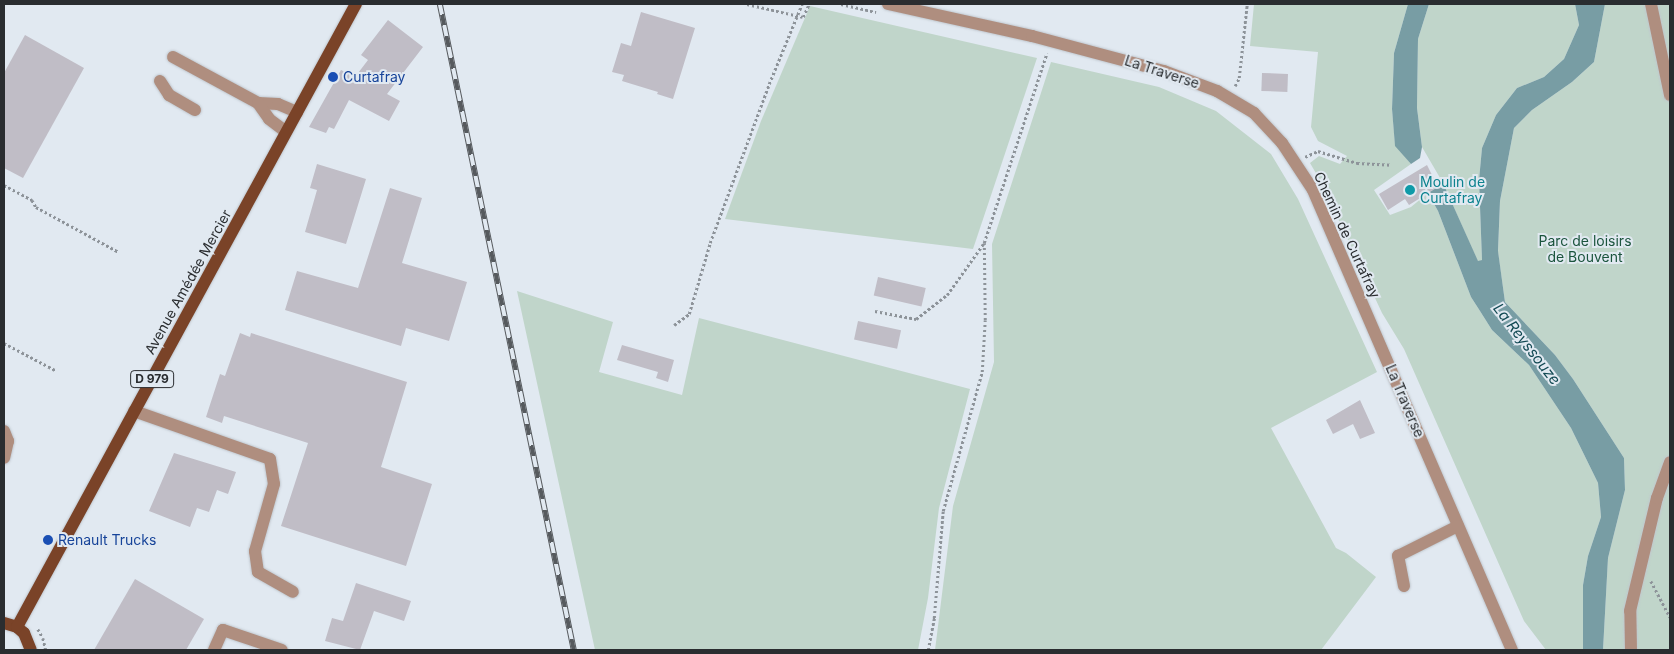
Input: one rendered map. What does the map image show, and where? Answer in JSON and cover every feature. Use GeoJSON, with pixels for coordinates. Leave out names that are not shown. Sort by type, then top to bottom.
{"type":"FeatureCollection","features":[{"type":"Feature","properties":{"kind":"main road","name":"Avenue Amédée Mercier"},"geometry":{"type":"LineString","coordinates":[[17,627],[356,4]]}},
{"type":"Feature","properties":{"kind":"main road"},"geometry":{"type":"LineString","coordinates":[[4,623],[17,627],[24,634],[31,650]]}},
{"type":"Feature","properties":{"kind":"street"},"geometry":{"type":"LineString","coordinates":[[1651,4],[1670,96]]}},
{"type":"Feature","properties":{"kind":"street","name":"Chemin de Curtafray"},"geometry":{"type":"LineString","coordinates":[[883,8],[1051,42],[1164,71],[1217,91],[1254,113],[1282,143],[1313,190],[1512,650]]}},
{"type":"Feature","properties":{"kind":"street"},"geometry":{"type":"LineString","coordinates":[[173,57],[258,103],[278,104],[297,112]]}},
{"type":"Feature","properties":{"kind":"street"},"geometry":{"type":"LineString","coordinates":[[160,81],[169,95],[195,110]]}},
{"type":"Feature","properties":{"kind":"street"},"geometry":{"type":"LineString","coordinates":[[258,103],[269,119],[286,132]]}},
{"type":"Feature","properties":{"kind":"street"},"geometry":{"type":"LineString","coordinates":[[134,412],[270,459],[274,484],[255,551],[258,572],[293,592]]}},
{"type":"Feature","properties":{"kind":"street"},"geometry":{"type":"LineString","coordinates":[[4,431],[8,441],[4,458]]}},
{"type":"Feature","properties":{"kind":"street"},"geometry":{"type":"LineString","coordinates":[[1631,650],[1630,611],[1658,498],[1670,462]]}},
{"type":"Feature","properties":{"kind":"street"},"geometry":{"type":"LineString","coordinates":[[1404,586],[1398,556],[1458,526]]}},
{"type":"Feature","properties":{"kind":"street"},"geometry":{"type":"LineString","coordinates":[[214,650],[223,630],[282,650]]}},
{"type":"Feature","properties":{"kind":"path"},"geometry":{"type":"LineString","coordinates":[[746,4],[803,17],[809,4]]}},
{"type":"Feature","properties":{"kind":"path"},"geometry":{"type":"LineString","coordinates":[[674,325],[689,314],[713,234],[768,84],[802,4]]}},
{"type":"Feature","properties":{"kind":"path"},"geometry":{"type":"LineString","coordinates":[[841,4],[883,8]]}},
{"type":"Feature","properties":{"kind":"path"},"geometry":{"type":"LineString","coordinates":[[1228,98],[1239,78],[1247,4]]}},
{"type":"Feature","properties":{"kind":"path"},"geometry":{"type":"LineString","coordinates":[[875,311],[916,319],[947,295],[984,243],[1051,42]]}},
{"type":"Feature","properties":{"kind":"path"},"geometry":{"type":"LineString","coordinates":[[1294,162],[1318,151],[1357,163],[1391,165]]}},
{"type":"Feature","properties":{"kind":"path"},"geometry":{"type":"LineString","coordinates":[[4,184],[32,200],[36,207],[119,252]]}},
{"type":"Feature","properties":{"kind":"path"},"geometry":{"type":"LineString","coordinates":[[928,650],[934,618],[943,511],[982,372],[985,320],[984,243]]}},
{"type":"Feature","properties":{"kind":"path"},"geometry":{"type":"LineString","coordinates":[[4,343],[56,370]]}},
{"type":"Feature","properties":{"kind":"path"},"geometry":{"type":"LineString","coordinates":[[1641,562],[1670,617]]}},
{"type":"Feature","properties":{"kind":"green space"},"geometry":{"type":"Polygon","coordinates":[[[1254,4],[1408,4],[1394,53],[1392,109],[1395,144],[1411,164],[1374,190],[1390,215],[1411,207],[1428,193],[1438,211],[1471,297],[1492,330],[1529,365],[1571,428],[1598,483],[1601,517],[1588,556],[1583,585],[1583,650],[1546,650],[1524,621],[1404,349],[1382,313],[1321,182],[1310,163],[1319,156],[1340,164],[1347,156],[1318,141],[1311,127],[1318,52],[1250,46],[1254,4]]]}},
{"type":"Feature","properties":{"kind":"green space"},"geometry":{"type":"Polygon","coordinates":[[[1429,4],[1575,4],[1579,25],[1564,59],[1544,77],[1517,88],[1496,115],[1482,148],[1479,180],[1482,260],[1478,262],[1443,183],[1422,147],[1417,108],[1418,39],[1429,4]]]}},
{"type":"Feature","properties":{"kind":"green space","name":"Parc de loisirs de Bouvent"},"geometry":{"type":"Polygon","coordinates":[[[1605,4],[1670,4],[1670,650],[1603,650],[1608,558],[1625,490],[1624,458],[1573,379],[1555,355],[1505,302],[1498,252],[1500,201],[1514,128],[1532,110],[1572,82],[1594,62],[1605,4]]]}},
{"type":"Feature","properties":{"kind":"green space"},"geometry":{"type":"Polygon","coordinates":[[[810,6],[1037,58],[973,249],[725,219],[761,121],[810,6]]]}},
{"type":"Feature","properties":{"kind":"green space"},"geometry":{"type":"Polygon","coordinates":[[[1051,62],[1159,87],[1216,111],[1271,154],[1298,199],[1377,372],[1271,428],[1336,548],[1346,553],[1376,577],[1321,650],[935,650],[953,506],[994,362],[992,244],[1051,62]]]}},
{"type":"Feature","properties":{"kind":"green space"},"geometry":{"type":"Polygon","coordinates":[[[517,291],[613,322],[599,372],[682,395],[699,318],[970,389],[939,508],[928,598],[918,650],[595,650],[517,291]]]}},
{"type":"Feature","properties":{"kind":"water"},"geometry":{"type":"Polygon","coordinates":[[[1408,4],[1429,4],[1418,39],[1417,108],[1422,147],[1420,158],[1411,164],[1395,146],[1392,109],[1394,53],[1408,4]]]}},
{"type":"Feature","properties":{"kind":"water","name":"La Reyssouze"},"geometry":{"type":"Polygon","coordinates":[[[1575,4],[1605,4],[1594,62],[1572,82],[1532,110],[1514,128],[1500,201],[1498,251],[1505,302],[1555,355],[1573,379],[1624,458],[1625,490],[1608,558],[1603,650],[1583,650],[1583,585],[1588,556],[1601,517],[1598,483],[1571,428],[1529,365],[1492,330],[1471,297],[1438,211],[1428,193],[1443,183],[1478,261],[1482,260],[1479,180],[1482,148],[1496,115],[1517,88],[1544,77],[1564,59],[1579,25],[1575,4]]]}},
{"type":"Feature","properties":{"kind":"building"},"geometry":{"type":"Polygon","coordinates":[[[641,12],[695,28],[673,99],[657,94],[658,92],[622,81],[624,75],[612,72],[621,43],[631,46],[641,12]]]}},
{"type":"Feature","properties":{"kind":"building"},"geometry":{"type":"Polygon","coordinates":[[[388,20],[423,47],[387,94],[400,101],[389,121],[349,100],[334,129],[329,127],[326,133],[309,127],[341,70],[355,77],[368,60],[361,55],[388,20]]]}},
{"type":"Feature","properties":{"kind":"building"},"geometry":{"type":"Polygon","coordinates":[[[25,35],[84,68],[23,178],[4,168],[4,73],[25,35]]]}},
{"type":"Feature","properties":{"kind":"building"},"geometry":{"type":"Polygon","coordinates":[[[1262,73],[1288,74],[1287,92],[1261,91],[1262,73]]]}},
{"type":"Feature","properties":{"kind":"building"},"geometry":{"type":"Polygon","coordinates":[[[317,164],[366,179],[346,244],[305,232],[317,190],[310,188],[317,164]]]}},
{"type":"Feature","properties":{"kind":"building","name":"Moulin de Curtafray"},"geometry":{"type":"Polygon","coordinates":[[[1427,165],[1438,187],[1409,205],[1405,199],[1388,210],[1379,194],[1427,165]]]}},
{"type":"Feature","properties":{"kind":"building"},"geometry":{"type":"Polygon","coordinates":[[[390,188],[422,198],[402,263],[467,282],[449,341],[406,328],[401,346],[285,310],[297,271],[358,288],[390,188]]]}},
{"type":"Feature","properties":{"kind":"building"},"geometry":{"type":"Polygon","coordinates":[[[878,277],[926,288],[921,307],[874,296],[878,277]]]}},
{"type":"Feature","properties":{"kind":"building"},"geometry":{"type":"Polygon","coordinates":[[[858,321],[901,330],[897,349],[854,340],[858,321]]]}},
{"type":"Feature","properties":{"kind":"building"},"geometry":{"type":"Polygon","coordinates":[[[240,333],[250,337],[251,333],[407,382],[381,467],[432,484],[406,566],[281,526],[308,443],[224,416],[222,423],[206,417],[220,374],[225,376],[240,333]]]}},
{"type":"Feature","properties":{"kind":"building"},"geometry":{"type":"Polygon","coordinates":[[[622,345],[674,360],[668,382],[656,378],[658,372],[617,360],[622,345]]]}},
{"type":"Feature","properties":{"kind":"building"},"geometry":{"type":"Polygon","coordinates":[[[1360,400],[1375,433],[1360,439],[1353,424],[1333,434],[1326,420],[1360,400]]]}},
{"type":"Feature","properties":{"kind":"building"},"geometry":{"type":"Polygon","coordinates":[[[174,453],[236,472],[228,494],[217,490],[209,512],[197,508],[190,527],[149,511],[174,453]]]}},
{"type":"Feature","properties":{"kind":"building"},"geometry":{"type":"Polygon","coordinates":[[[135,579],[204,619],[186,650],[94,650],[135,579]]]}},
{"type":"Feature","properties":{"kind":"building"},"geometry":{"type":"Polygon","coordinates":[[[356,583],[411,601],[404,621],[374,611],[360,650],[325,641],[332,618],[343,621],[356,583]]]}},
{"type":"Feature","properties":{"kind":"railway"},"geometry":{"type":"LineString","coordinates":[[440,4],[574,650]]}},
{"type":"Feature","properties":{"kind":"place","name":"Curtafray"},"geometry":{"type":"Point","coordinates":[333,77]}},
{"type":"Feature","properties":{"kind":"place","name":"Moulin de Curtafray"},"geometry":{"type":"Point","coordinates":[1410,190]}},
{"type":"Feature","properties":{"kind":"place","name":"Renault Trucks"},"geometry":{"type":"Point","coordinates":[48,540]}}]}
